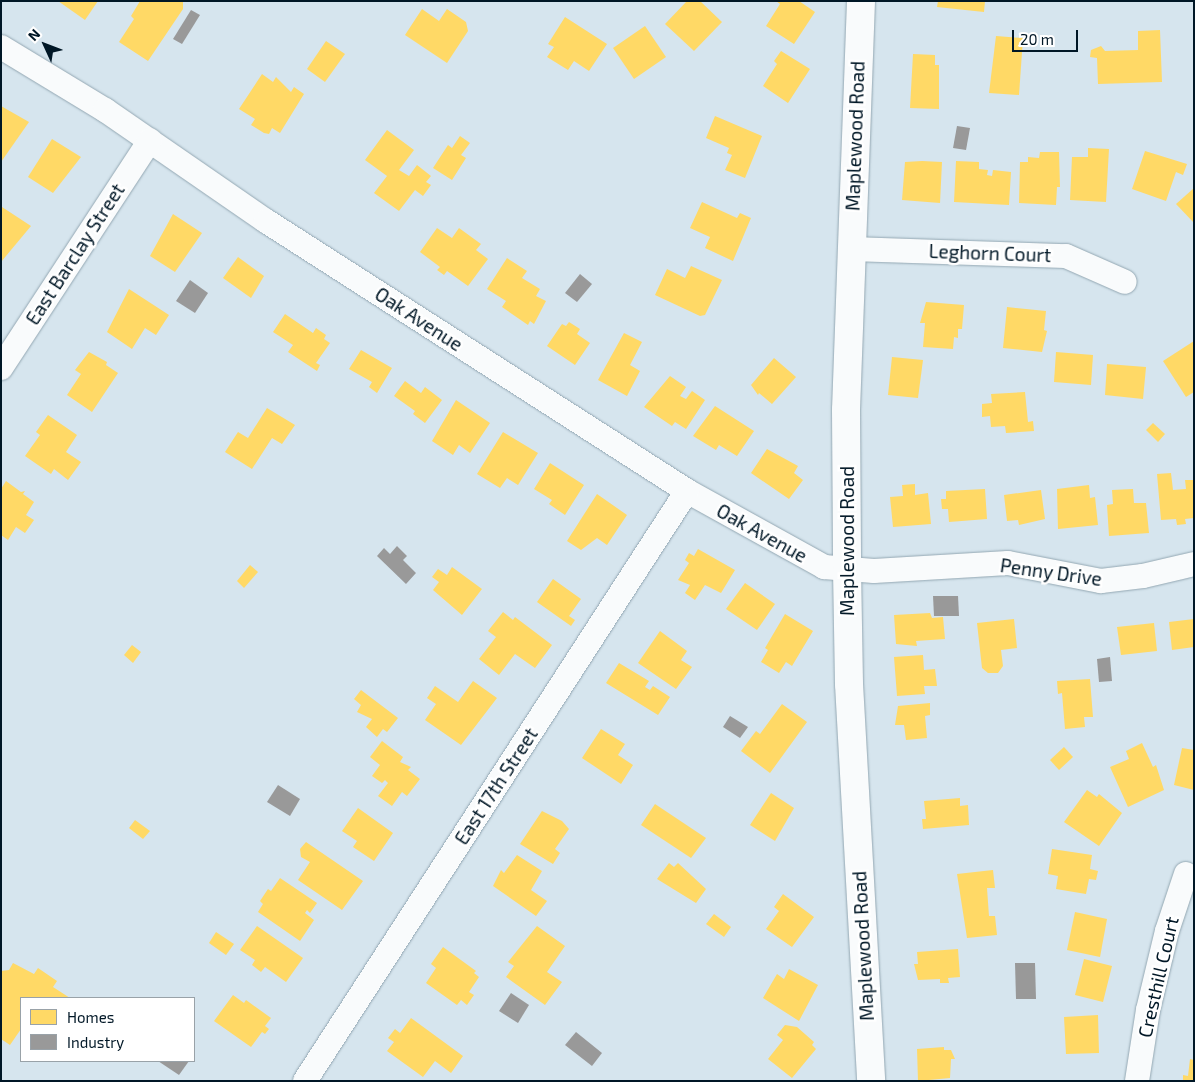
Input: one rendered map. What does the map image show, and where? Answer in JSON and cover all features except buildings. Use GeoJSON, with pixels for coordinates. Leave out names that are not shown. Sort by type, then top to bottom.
{"type":"FeatureCollection","features":[{"type":"Feature","properties":{"kind":"street","name":"Maplewood Road"},"geometry":{"type":"LineString","coordinates":[[861,1],[851,249],[847,569],[848,684],[871,1081]]}},
{"type":"Feature","properties":{"kind":"street","name":"Oak Avenue"},"geometry":{"type":"LineString","coordinates":[[1,47],[150,140],[273,225],[687,491],[824,567],[847,569]]}},
{"type":"Feature","properties":{"kind":"street","name":"East Barclay Street"},"geometry":{"type":"LineString","coordinates":[[1,368],[150,140]]}},
{"type":"Feature","properties":{"kind":"street","name":"Leghorn Court"},"geometry":{"type":"LineString","coordinates":[[851,249],[1066,256],[1125,282]]}},
{"type":"Feature","properties":{"kind":"street","name":"East 17th Street"},"geometry":{"type":"LineString","coordinates":[[305,1081],[687,491]]}},
{"type":"Feature","properties":{"kind":"street","name":"Penny Drive"},"geometry":{"type":"LineString","coordinates":[[847,569],[874,571],[1008,563],[1101,581],[1143,576],[1194,564]]}},
{"type":"Feature","properties":{"kind":"street","name":"Cresthill Court"},"geometry":{"type":"LineString","coordinates":[[1137,1081],[1148,1010],[1164,940],[1186,874]]}}]}
